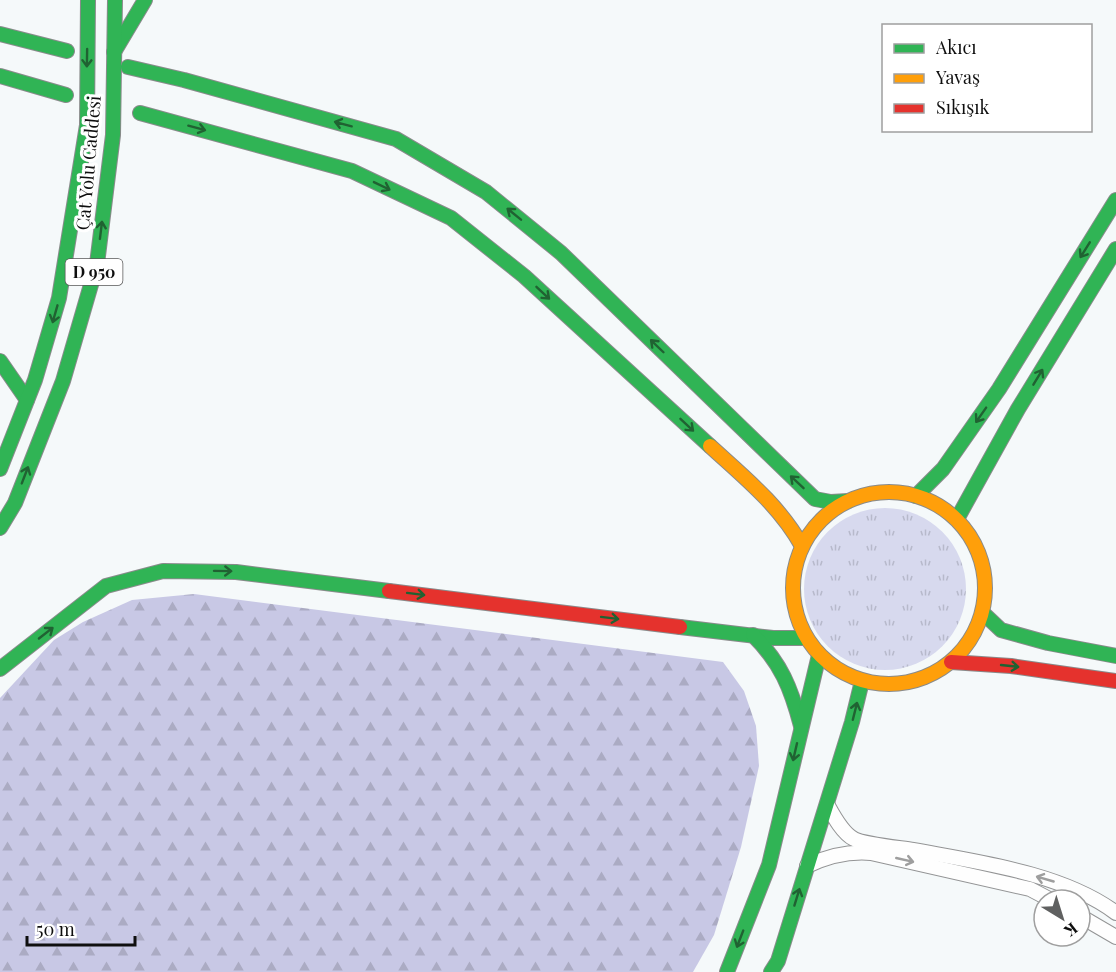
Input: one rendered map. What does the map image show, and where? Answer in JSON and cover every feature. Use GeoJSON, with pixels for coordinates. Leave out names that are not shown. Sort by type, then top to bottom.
{"type":"FeatureCollection","features":[{"type":"Feature","properties":{"kind":"main road","name":"Çat Yolu Caddesi"},"geometry":{"type":"LineString","coordinates":[[0,469],[35,380],[59,298],[87,125],[88,0]]}},
{"type":"Feature","properties":{"kind":"main road","name":"Çat Yolu Caddesi"},"geometry":{"type":"LineString","coordinates":[[0,528],[15,503],[63,381],[97,264],[113,135],[115,0]]}},
{"type":"Feature","properties":{"kind":"main road"},"geometry":{"type":"LineString","coordinates":[[114,52],[145,0]]}},
{"type":"Feature","properties":{"kind":"main road"},"geometry":{"type":"LineString","coordinates":[[0,34],[67,51]]}},
{"type":"Feature","properties":{"kind":"main road"},"geometry":{"type":"LineString","coordinates":[[128,67],[184,80],[396,139],[486,192],[561,253],[815,499],[831,502],[849,501]]}},
{"type":"Feature","properties":{"kind":"main road"},"geometry":{"type":"LineString","coordinates":[[0,76],[66,94]]}},
{"type":"Feature","properties":{"kind":"main road"},"geometry":{"type":"LineString","coordinates":[[140,112],[352,171],[451,218],[524,276],[774,505],[790,524],[802,546]]}},
{"type":"Feature","properties":{"kind":"main road"},"geometry":{"type":"LineString","coordinates":[[916,496],[943,469],[999,389],[1116,200]]}},
{"type":"Feature","properties":{"kind":"main road"},"geometry":{"type":"LineString","coordinates":[[957,519],[1018,410],[1116,249]]}},
{"type":"Feature","properties":{"kind":"main road"},"geometry":{"type":"LineString","coordinates":[[0,361],[27,400]]}},
{"type":"Feature","properties":{"kind":"main road"},"geometry":{"type":"LineString","coordinates":[[870,494],[916,496],[938,505],[957,519],[975,544],[985,575],[983,613],[972,637],[951,662],[924,678],[894,684],[862,681],[839,671],[819,655],[806,638],[797,618],[793,596],[794,575],[802,546],[811,532],[829,513],[849,501],[870,494]]}},
{"type":"Feature","properties":{"kind":"main road"},"geometry":{"type":"LineString","coordinates":[[0,669],[106,586],[163,571],[236,572],[773,638],[806,638]]}},
{"type":"Feature","properties":{"kind":"main road"},"geometry":{"type":"LineString","coordinates":[[983,613],[1001,630],[1048,644],[1116,656]]}},
{"type":"Feature","properties":{"kind":"main road"},"geometry":{"type":"LineString","coordinates":[[753,635],[771,652],[788,678],[801,728]]}},
{"type":"Feature","properties":{"kind":"main road"},"geometry":{"type":"LineString","coordinates":[[727,972],[770,865],[819,655]]}},
{"type":"Feature","properties":{"kind":"main road"},"geometry":{"type":"LineString","coordinates":[[951,662],[1011,666],[1116,681]]}},
{"type":"Feature","properties":{"kind":"main road"},"geometry":{"type":"LineString","coordinates":[[771,972],[778,961],[827,804],[862,681]]}},
{"type":"Feature","properties":{"kind":"street"},"geometry":{"type":"LineString","coordinates":[[827,804],[839,823],[854,839],[990,864],[1062,884],[1116,913]]}},
{"type":"Feature","properties":{"kind":"street"},"geometry":{"type":"LineString","coordinates":[[807,866],[835,855],[853,852],[871,853],[1032,890]]}},
{"type":"Feature","properties":{"kind":"street"},"geometry":{"type":"LineString","coordinates":[[1092,922],[1116,937]]}},
{"type":"Feature","properties":{"kind":"green space"},"geometry":{"type":"Polygon","coordinates":[[[885,508],[901,509],[916,514],[930,521],[942,532],[953,544],[960,558],[965,573],[965,605],[960,620],[953,634],[942,646],[930,657],[916,664],[901,669],[885,670],[869,669],[854,664],[840,657],[828,646],[817,634],[810,620],[805,605],[804,589],[805,573],[810,558],[817,544],[828,532],[840,521],[854,514],[869,509],[885,508]]]}},
{"type":"Feature","properties":{"kind":"green space"},"geometry":{"type":"Polygon","coordinates":[[[194,594],[723,662],[744,691],[756,726],[759,766],[741,847],[714,935],[693,972],[0,972],[0,698],[54,640],[83,622],[132,600],[194,594]]]}},
{"type":"Feature","properties":{"kind":"traffic: fast"},"geometry":{"type":"LineString","coordinates":[[0,469],[35,380],[59,298],[87,125],[88,0]]}},
{"type":"Feature","properties":{"kind":"traffic: fast"},"geometry":{"type":"LineString","coordinates":[[0,528],[15,503],[63,381],[97,264],[113,135],[115,0]]}},
{"type":"Feature","properties":{"kind":"traffic: fast"},"geometry":{"type":"LineString","coordinates":[[114,52],[145,0]]}},
{"type":"Feature","properties":{"kind":"traffic: fast"},"geometry":{"type":"LineString","coordinates":[[0,34],[67,51]]}},
{"type":"Feature","properties":{"kind":"traffic: fast"},"geometry":{"type":"LineString","coordinates":[[128,67],[184,80],[396,139],[486,192],[561,253],[815,499],[831,502],[848,501]]}},
{"type":"Feature","properties":{"kind":"traffic: fast"},"geometry":{"type":"LineString","coordinates":[[0,76],[66,95]]}},
{"type":"Feature","properties":{"kind":"traffic: fast"},"geometry":{"type":"LineString","coordinates":[[140,113],[352,171],[451,218],[524,276],[710,446]]}},
{"type":"Feature","properties":{"kind":"traffic: fast"},"geometry":{"type":"LineString","coordinates":[[916,496],[943,469],[999,389],[1116,200]]}},
{"type":"Feature","properties":{"kind":"traffic: fast"},"geometry":{"type":"LineString","coordinates":[[957,519],[1018,409],[1116,249]]}},
{"type":"Feature","properties":{"kind":"traffic: fast"},"geometry":{"type":"LineString","coordinates":[[0,361],[27,400]]}},
{"type":"Feature","properties":{"kind":"traffic: fast"},"geometry":{"type":"LineString","coordinates":[[0,669],[106,586],[163,571],[236,572],[389,591]]}},
{"type":"Feature","properties":{"kind":"traffic: fast"},"geometry":{"type":"LineString","coordinates":[[983,613],[1001,630],[1048,643],[1116,656]]}},
{"type":"Feature","properties":{"kind":"traffic: fast"},"geometry":{"type":"LineString","coordinates":[[680,627],[773,638],[806,638]]}},
{"type":"Feature","properties":{"kind":"traffic: fast"},"geometry":{"type":"LineString","coordinates":[[753,635],[763,645],[784,677],[801,726]]}},
{"type":"Feature","properties":{"kind":"traffic: fast"},"geometry":{"type":"LineString","coordinates":[[727,972],[769,865],[819,655]]}},
{"type":"Feature","properties":{"kind":"traffic: fast"},"geometry":{"type":"LineString","coordinates":[[771,972],[778,961],[852,722],[862,681]]}},
{"type":"Feature","properties":{"kind":"traffic: slow"},"geometry":{"type":"LineString","coordinates":[[710,446],[772,505],[802,546]]}},
{"type":"Feature","properties":{"kind":"traffic: slow"},"geometry":{"type":"LineString","coordinates":[[889,492],[917,496],[942,508],[957,520],[969,535],[981,560],[985,588],[981,616],[969,641],[957,656],[942,668],[917,680],[889,684],[861,680],[836,668],[821,656],[809,641],[797,616],[793,588],[797,560],[809,535],[821,520],[836,508],[861,496],[889,492]]}},
{"type":"Feature","properties":{"kind":"traffic: jam"},"geometry":{"type":"LineString","coordinates":[[389,591],[680,627]]}},
{"type":"Feature","properties":{"kind":"traffic: jam"},"geometry":{"type":"LineString","coordinates":[[951,662],[1011,666],[1116,681]]}}]}
